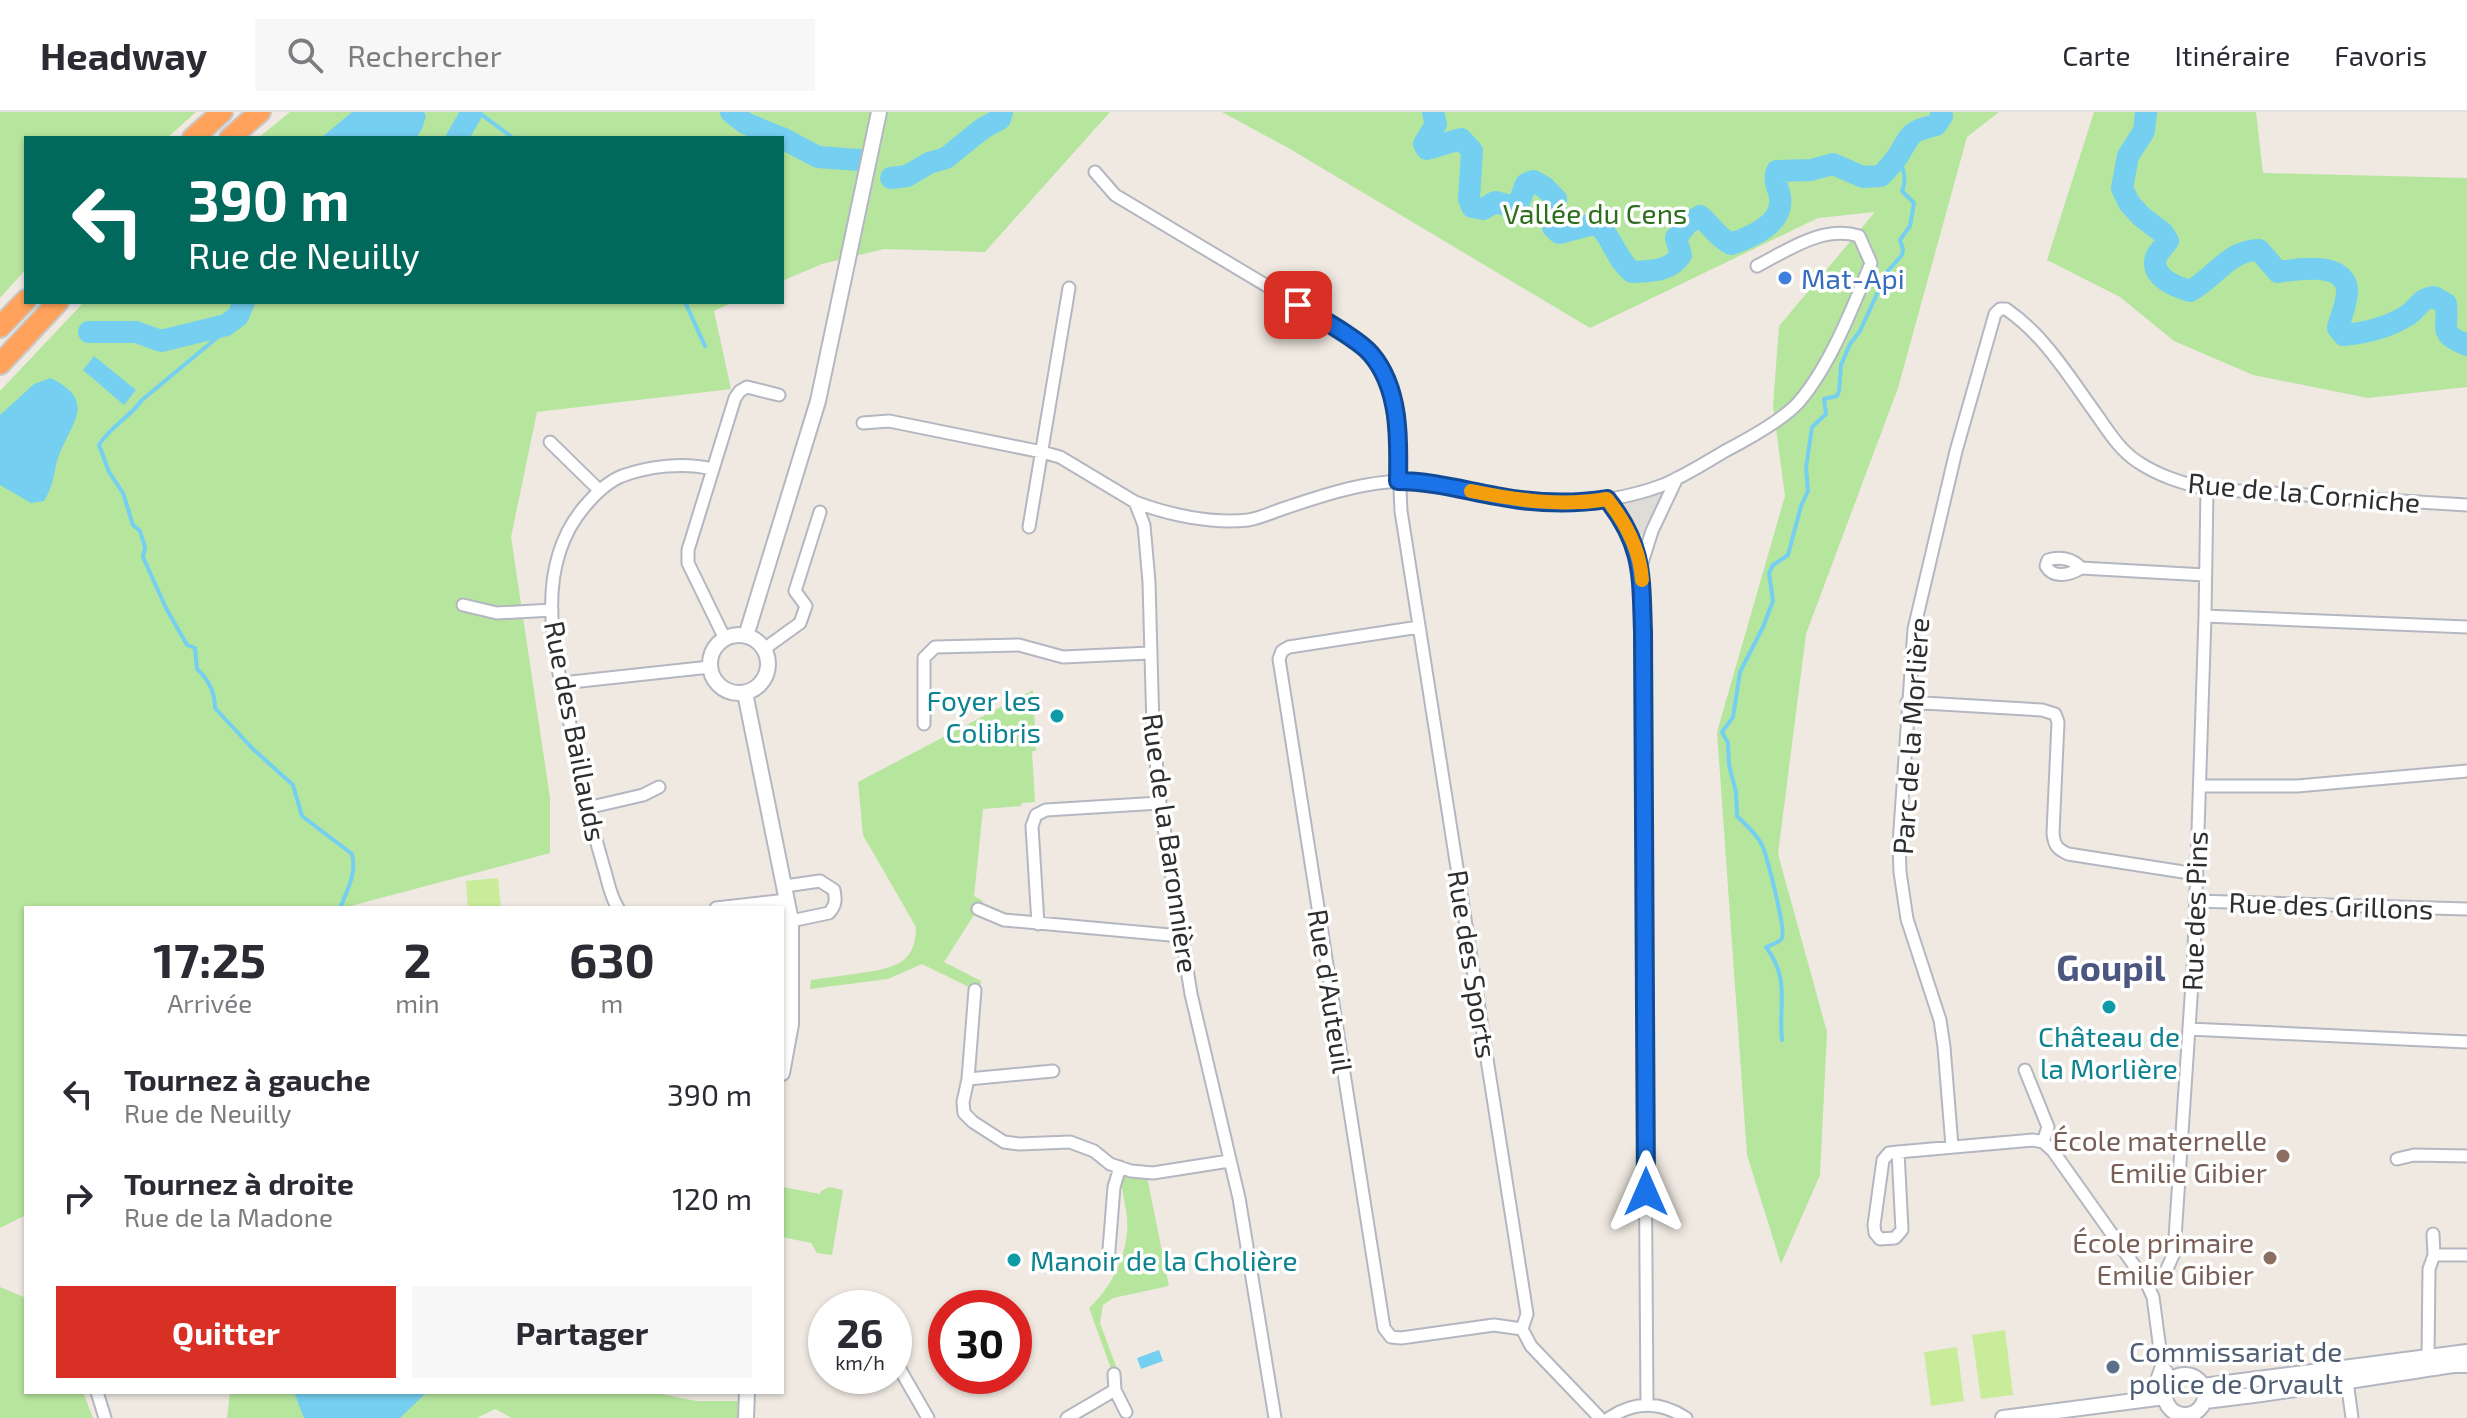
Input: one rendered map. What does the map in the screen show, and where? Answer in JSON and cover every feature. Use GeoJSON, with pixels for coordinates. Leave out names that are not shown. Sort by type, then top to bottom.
{"type":"FeatureCollection","features":[{"type":"Feature","properties":{"kind":"highway"},"geometry":{"type":"LineString","coordinates":[[195,136],[222,112]]}},
{"type":"Feature","properties":{"kind":"highway"},"geometry":{"type":"LineString","coordinates":[[232,136],[260,112]]}},
{"type":"Feature","properties":{"kind":"highway"},"geometry":{"type":"LineString","coordinates":[[0,327],[24,302]]}},
{"type":"Feature","properties":{"kind":"highway"},"geometry":{"type":"LineString","coordinates":[[0,364],[56,304]]}},
{"type":"Feature","properties":{"kind":"street"},"geometry":{"type":"LineString","coordinates":[[746,636],[818,401],[879,112]]}},
{"type":"Feature","properties":{"kind":"street","name":"Rue des Sports"},"geometry":{"type":"LineString","coordinates":[[1095,172],[1115,195],[1324,320],[1370,352],[1388,381],[1397,424],[1401,511],[1527,1314],[1522,1329]]}},
{"type":"Feature","properties":{"kind":"street"},"geometry":{"type":"LineString","coordinates":[[863,423],[889,421],[1042,452],[1060,457],[1135,502],[1155,510],[1223,521],[1251,520],[1368,483],[1398,481],[1422,481],[1536,502],[1588,502],[1629,496],[1677,478],[1750,438],[1796,405],[1817,377],[1855,303],[1871,263],[1859,236],[1844,231],[1817,236],[1757,266]]}},
{"type":"Feature","properties":{"kind":"street"},"geometry":{"type":"LineString","coordinates":[[1029,527],[1069,288]]}},
{"type":"Feature","properties":{"kind":"street","name":"Rue de la Corniche"},"geometry":{"type":"LineString","coordinates":[[1990,329],[2000,309],[2015,315],[2040,338],[2118,444],[2135,461],[2157,474],[2207,489],[2467,505]]}},
{"type":"Feature","properties":{"kind":"street","name":"Parc de la Morlière"},"geometry":{"type":"LineString","coordinates":[[1952,1146],[1940,1020],[1907,919],[1900,872],[1907,702],[1914,629],[1956,451],[1990,329]]}},
{"type":"Feature","properties":{"kind":"street"},"geometry":{"type":"LineString","coordinates":[[725,639],[688,563],[688,550],[735,398],[747,387],[779,395]]}},
{"type":"Feature","properties":{"kind":"street"},"geometry":{"type":"LineString","coordinates":[[550,442],[599,490]]}},
{"type":"Feature","properties":{"kind":"street","name":"Rue des Baillauds"},"geometry":{"type":"LineString","coordinates":[[617,906],[587,808],[553,636],[552,586],[562,543],[574,518],[599,490],[613,480],[651,468],[696,465],[712,469]]}},
{"type":"Feature","properties":{"kind":"street"},"geometry":{"type":"LineString","coordinates":[[1641,566],[1652,531],[1677,478]]}},
{"type":"Feature","properties":{"kind":"street","name":"Rue des Pins"},"geometry":{"type":"LineString","coordinates":[[2146,1282],[2166,1271],[2174,1253],[2194,953],[2207,489]]}},
{"type":"Feature","properties":{"kind":"street"},"geometry":{"type":"LineString","coordinates":[[1607,499],[1636,547],[1641,566],[1647,1404]]}},
{"type":"Feature","properties":{"kind":"street","name":"Rue de la Baronnière"},"geometry":{"type":"LineString","coordinates":[[1135,502],[1144,525],[1149,582],[1153,728],[1160,803],[1191,994],[1239,1198],[1275,1418]]}},
{"type":"Feature","properties":{"kind":"street"},"geometry":{"type":"LineString","coordinates":[[764,649],[800,623],[806,606],[795,591],[820,512]]}},
{"type":"Feature","properties":{"kind":"street"},"geometry":{"type":"LineString","coordinates":[[2081,568],[2205,575]]}},
{"type":"Feature","properties":{"kind":"street"},"geometry":{"type":"LineString","coordinates":[[463,605],[497,613],[552,610]]}},
{"type":"Feature","properties":{"kind":"street"},"geometry":{"type":"LineString","coordinates":[[2205,616],[2467,627]]}},
{"type":"Feature","properties":{"kind":"street","name":"Rue d'Auteuil"},"geometry":{"type":"LineString","coordinates":[[1419,627],[1289,647],[1282,651],[1279,659],[1384,1328],[1391,1337],[1401,1338],[1494,1325],[1522,1329]]}},
{"type":"Feature","properties":{"kind":"street"},"geometry":{"type":"LineString","coordinates":[[746,636],[764,649],[768,663],[765,677],[756,688],[745,693],[733,693],[722,688],[714,679],[710,667],[713,652],[725,639],[746,636]]}},
{"type":"Feature","properties":{"kind":"street"},"geometry":{"type":"LineString","coordinates":[[924,724],[924,658],[935,647],[1019,645],[1063,657],[1150,653]]}},
{"type":"Feature","properties":{"kind":"street"},"geometry":{"type":"LineString","coordinates":[[562,683],[710,667]]}},
{"type":"Feature","properties":{"kind":"street"},"geometry":{"type":"LineString","coordinates":[[745,693],[791,921],[791,1024],[784,1061]]}},
{"type":"Feature","properties":{"kind":"street"},"geometry":{"type":"LineString","coordinates":[[1907,702],[2042,710],[2055,714],[2058,722],[2053,833],[2058,849],[2068,854],[2196,874]]}},
{"type":"Feature","properties":{"kind":"street"},"geometry":{"type":"LineString","coordinates":[[2200,786],[2297,786],[2467,771]]}},
{"type":"Feature","properties":{"kind":"street"},"geometry":{"type":"LineString","coordinates":[[587,808],[643,795],[659,787]]}},
{"type":"Feature","properties":{"kind":"street"},"geometry":{"type":"LineString","coordinates":[[1038,924],[1032,826],[1036,815],[1046,810],[1160,803]]}},
{"type":"Feature","properties":{"kind":"street"},"geometry":{"type":"LineString","coordinates":[[725,906],[786,893],[820,881],[834,890],[836,904],[829,913],[791,921]]}},
{"type":"Feature","properties":{"kind":"street","name":"Rue des Grillons"},"geometry":{"type":"LineString","coordinates":[[2195,901],[2467,909]]}},
{"type":"Feature","properties":{"kind":"street"},"geometry":{"type":"LineString","coordinates":[[978,909],[1004,920],[1181,936]]}},
{"type":"Feature","properties":{"kind":"street"},"geometry":{"type":"LineString","coordinates":[[975,990],[968,1079],[963,1102],[964,1113],[973,1122],[1004,1142],[1070,1142],[1094,1151],[1110,1164],[1153,1173],[1229,1161]]}},
{"type":"Feature","properties":{"kind":"street"},"geometry":{"type":"LineString","coordinates":[[2189,1029],[2467,1042]]}},
{"type":"Feature","properties":{"kind":"street"},"geometry":{"type":"LineString","coordinates":[[2025,1070],[2048,1127],[2043,1142]]}},
{"type":"Feature","properties":{"kind":"street"},"geometry":{"type":"LineString","coordinates":[[968,1079],[1053,1071]]}},
{"type":"Feature","properties":{"kind":"street"},"geometry":{"type":"LineString","coordinates":[[1898,1152],[1902,1230],[1895,1238],[1880,1239],[1874,1225],[1883,1160],[1889,1153],[1898,1152],[1952,1146],[2033,1140],[2043,1142],[2053,1151],[2146,1282],[2153,1297],[2162,1365],[2154,1387],[2144,1400]]}},
{"type":"Feature","properties":{"kind":"street"},"geometry":{"type":"LineString","coordinates":[[2397,1159],[2414,1155],[2467,1156]]}},
{"type":"Feature","properties":{"kind":"street"},"geometry":{"type":"LineString","coordinates":[[1108,1262],[1114,1187],[1120,1167]]}},
{"type":"Feature","properties":{"kind":"street"},"geometry":{"type":"LineString","coordinates":[[2428,1357],[2429,1269],[2434,1255],[2433,1234]]}},
{"type":"Feature","properties":{"kind":"street"},"geometry":{"type":"LineString","coordinates":[[2434,1255],[2467,1255]]}},
{"type":"Feature","properties":{"kind":"street"},"geometry":{"type":"LineString","coordinates":[[1522,1329],[1531,1346],[1600,1418]]}},
{"type":"Feature","properties":{"kind":"street"},"geometry":{"type":"LineString","coordinates":[[2204,1393],[2428,1357],[2467,1364]]}},
{"type":"Feature","properties":{"kind":"street"},"geometry":{"type":"LineString","coordinates":[[2204,1393],[2347,1381],[2467,1364]]}},
{"type":"Feature","properties":{"kind":"street"},"geometry":{"type":"LineString","coordinates":[[2162,1365],[2172,1379]]}},
{"type":"Feature","properties":{"kind":"street"},"geometry":{"type":"LineString","coordinates":[[1114,1374],[1115,1390],[1126,1412]]}},
{"type":"Feature","properties":{"kind":"street"},"geometry":{"type":"LineString","coordinates":[[2177,1376],[2195,1377],[2204,1393],[2198,1411],[2187,1417],[2174,1412],[2166,1403],[2165,1391],[2177,1376]]}},
{"type":"Feature","properties":{"kind":"street"},"geometry":{"type":"LineString","coordinates":[[2347,1381],[2352,1418]]}},
{"type":"Feature","properties":{"kind":"street"},"geometry":{"type":"LineString","coordinates":[[912,1390],[928,1418]]}},
{"type":"Feature","properties":{"kind":"street"},"geometry":{"type":"LineString","coordinates":[[1067,1418],[1115,1390]]}},
{"type":"Feature","properties":{"kind":"street"},"geometry":{"type":"LineString","coordinates":[[98,1394],[105,1418]]}},
{"type":"Feature","properties":{"kind":"street"},"geometry":{"type":"LineString","coordinates":[[746,1418],[747,1394]]}},
{"type":"Feature","properties":{"kind":"street"},"geometry":{"type":"LineString","coordinates":[[2003,1418],[2165,1397]]}},
{"type":"Feature","properties":{"kind":"street"},"geometry":{"type":"LineString","coordinates":[[1609,1418],[1631,1407],[1647,1404],[1667,1407],[1686,1418]]}},
{"type":"Feature","properties":{"kind":"green space"},"geometry":{"type":"Polygon","coordinates":[[[0,112],[196,112],[169,136],[24,136],[24,271],[0,298],[0,112]]]}},
{"type":"Feature","properties":{"kind":"green space"},"geometry":{"type":"Polygon","coordinates":[[[290,112],[1110,112],[985,252],[884,249],[822,264],[784,280],[784,136],[260,136],[290,112]]]}},
{"type":"Feature","properties":{"kind":"green space","name":"Vallée du Cens"},"geometry":{"type":"Polygon","coordinates":[[[1222,112],[1999,112],[1967,137],[1898,388],[1806,634],[1778,854],[1827,1032],[1820,1175],[1781,1264],[1747,1155],[1717,732],[1785,496],[1773,406],[1779,326],[1875,212],[1818,218],[1590,328],[1290,149],[1222,112]]]}},
{"type":"Feature","properties":{"kind":"green space"},"geometry":{"type":"Polygon","coordinates":[[[2094,112],[2256,112],[2263,173],[2467,178],[2467,387],[2368,398],[2253,375],[2174,341],[2120,297],[2047,260],[2094,112]]]}},
{"type":"Feature","properties":{"kind":"green space"},"geometry":{"type":"Polygon","coordinates":[[[82,304],[729,304],[714,311],[731,389],[537,412],[511,537],[550,798],[550,853],[351,906],[24,906],[24,1216],[0,1228],[0,391],[82,304]]]}},
{"type":"Feature","properties":{"kind":"green space"},"geometry":{"type":"Polygon","coordinates":[[[1033,690],[1035,802],[983,809],[974,896],[983,901],[944,962],[981,981],[979,992],[922,964],[888,979],[810,989],[811,980],[892,966],[907,957],[915,940],[916,927],[863,835],[858,782],[1033,690]]]}},
{"type":"Feature","properties":{"kind":"green space"},"geometry":{"type":"Polygon","coordinates":[[[498,878],[501,906],[468,906],[466,881],[498,878]]]}},
{"type":"Feature","properties":{"kind":"green space"},"geometry":{"type":"Polygon","coordinates":[[[1120,1167],[1147,1177],[1169,1286],[1113,1298],[1103,1305],[1100,1323],[1120,1377],[1113,1374],[1089,1308],[1112,1278],[1126,1242],[1127,1217],[1120,1167]]]}},
{"type":"Feature","properties":{"kind":"green space"},"geometry":{"type":"Polygon","coordinates":[[[784,1187],[820,1194],[829,1187],[843,1190],[832,1255],[817,1253],[811,1243],[784,1237],[784,1187]]]}},
{"type":"Feature","properties":{"kind":"green space"},"geometry":{"type":"Polygon","coordinates":[[[0,1287],[24,1297],[24,1394],[84,1394],[93,1418],[0,1418],[0,1287]]]}},
{"type":"Feature","properties":{"kind":"green space"},"geometry":{"type":"Polygon","coordinates":[[[2005,1330],[2013,1395],[1981,1399],[1972,1335],[2005,1330]]]}},
{"type":"Feature","properties":{"kind":"green space"},"geometry":{"type":"Polygon","coordinates":[[[1957,1347],[1964,1401],[1931,1406],[1924,1352],[1957,1347]]]}},
{"type":"Feature","properties":{"kind":"green space"},"geometry":{"type":"Polygon","coordinates":[[[230,1394],[661,1394],[696,1401],[742,1401],[739,1418],[512,1418],[495,1409],[477,1418],[227,1418],[230,1394]]]}},
{"type":"Feature","properties":{"kind":"shaded area"},"geometry":{"type":"Polygon","coordinates":[[[1658,490],[1663,498],[1645,534],[1638,536],[1623,506],[1627,500],[1658,490]]]}},
{"type":"Feature","properties":{"kind":"water"},"geometry":{"type":"Polygon","coordinates":[[[352,112],[424,112],[426,116],[417,136],[323,136],[352,112]]]}},
{"type":"Feature","properties":{"kind":"water"},"geometry":{"type":"Polygon","coordinates":[[[94,356],[136,390],[124,405],[83,370],[94,356]]]}},
{"type":"Feature","properties":{"kind":"water"},"geometry":{"type":"Polygon","coordinates":[[[51,378],[74,396],[77,414],[44,501],[31,503],[0,485],[0,415],[34,384],[51,378]]]}},
{"type":"Feature","properties":{"kind":"water"},"geometry":{"type":"Polygon","coordinates":[[[1159,1350],[1163,1361],[1141,1369],[1137,1358],[1159,1350]]]}},
{"type":"Feature","properties":{"kind":"water"},"geometry":{"type":"Polygon","coordinates":[[[295,1394],[425,1394],[400,1418],[304,1418],[295,1394]]]}},
{"type":"Feature","properties":{"kind":"waterway"},"geometry":{"type":"LineString","coordinates":[[458,136],[472,112]]}},
{"type":"Feature","properties":{"kind":"waterway"},"geometry":{"type":"LineString","coordinates":[[478,112],[510,136]]}},
{"type":"Feature","properties":{"kind":"waterway"},"geometry":{"type":"LineString","coordinates":[[731,112],[745,123],[776,136]]}},
{"type":"Feature","properties":{"kind":"waterway"},"geometry":{"type":"LineString","coordinates":[[891,178],[907,176],[929,163],[946,158],[982,129],[1000,119],[1002,112]]}},
{"type":"Feature","properties":{"kind":"waterway"},"geometry":{"type":"LineString","coordinates":[[1433,112],[1436,124],[1424,144],[1427,149],[1461,139],[1472,151],[1469,199],[1472,207],[1483,209],[1495,202],[1518,205],[1526,184],[1533,181],[1556,199],[1553,227],[1559,233],[1597,223],[1632,272],[1659,270],[1676,261],[1681,255],[1676,238],[1687,224],[1700,216],[1731,244],[1764,228],[1772,222],[1780,206],[1777,171],[1811,170],[1833,164],[1863,177],[1881,176],[1912,134],[1936,125],[1941,112]]}},
{"type":"Feature","properties":{"kind":"waterway"},"geometry":{"type":"LineString","coordinates":[[2146,112],[2144,131],[2128,156],[2122,188],[2129,203],[2168,241],[2157,255],[2155,264],[2166,280],[2190,291],[2230,260],[2248,251],[2259,250],[2278,272],[2318,269],[2337,274],[2344,280],[2346,298],[2338,328],[2344,335],[2393,323],[2426,299],[2434,297],[2446,304],[2448,334],[2467,345]]}},
{"type":"Feature","properties":{"kind":"waterway"},"geometry":{"type":"LineString","coordinates":[[784,139],[818,157],[859,160]]}},
{"type":"Feature","properties":{"kind":"waterway"},"geometry":{"type":"LineString","coordinates":[[1782,1040],[1781,982],[1774,959],[1766,947],[1782,938],[1779,908],[1762,845],[1737,816],[1728,743],[1722,732],[1733,717],[1740,672],[1773,601],[1769,573],[1773,565],[1788,555],[1808,491],[1806,468],[1812,427],[1826,414],[1824,399],[1837,396],[1841,365],[1850,344],[1860,331],[1887,272],[1902,255],[1900,240],[1910,226],[1914,203],[1902,191],[1904,174],[1897,158]]}},
{"type":"Feature","properties":{"kind":"waterway"},"geometry":{"type":"LineString","coordinates":[[89,332],[136,332],[161,341],[226,325],[238,316],[243,304]]}},
{"type":"Feature","properties":{"kind":"waterway"},"geometry":{"type":"LineString","coordinates":[[686,304],[705,346]]}},
{"type":"Feature","properties":{"kind":"waterway"},"geometry":{"type":"LineString","coordinates":[[226,325],[219,336],[142,400],[99,445],[109,472],[123,493],[133,525],[140,531],[145,547],[143,557],[166,608],[187,645],[195,648],[197,669],[210,687],[215,708],[253,749],[293,785],[302,816],[352,854],[352,875],[341,906]]}},
{"type":"Feature","properties":{"kind":"slow traffic"},"geometry":{"type":"LineString","coordinates":[[1471,491],[1536,502],[1607,499],[1636,547],[1642,580]]}},
{"type":"Feature","properties":{"kind":"place","name":"Mat-Api"},"geometry":{"type":"Point","coordinates":[1785,278]}},
{"type":"Feature","properties":{"kind":"place","name":"Foyer les Colibris"},"geometry":{"type":"Point","coordinates":[1057,716]}},
{"type":"Feature","properties":{"kind":"place","name":"Château de la Morlière"},"geometry":{"type":"Point","coordinates":[2109,1007]}},
{"type":"Feature","properties":{"kind":"place","name":"École maternelle Emilie Gibier"},"geometry":{"type":"Point","coordinates":[2283,1156]}},
{"type":"Feature","properties":{"kind":"place","name":"École primaire Emilie Gibier"},"geometry":{"type":"Point","coordinates":[2270,1258]}},
{"type":"Feature","properties":{"kind":"place","name":"Manoir de la Cholière"},"geometry":{"type":"Point","coordinates":[1014,1260]}},
{"type":"Feature","properties":{"kind":"place","name":"Commissariat de police de Orvault"},"geometry":{"type":"Point","coordinates":[2113,1367]}},
{"type":"Feature","properties":{"kind":"district","name":"Goupil"},"geometry":{"type":"Point","coordinates":[2111,966]}},
{"type":"Feature","properties":{"kind":"route"},"geometry":{"type":"LineString","coordinates":[[1298,305],[1370,352],[1388,381],[1397,424],[1398,481],[1422,481],[1536,502],[1607,499],[1636,547],[1641,566],[1643,632],[1646,1192]]}}]}
